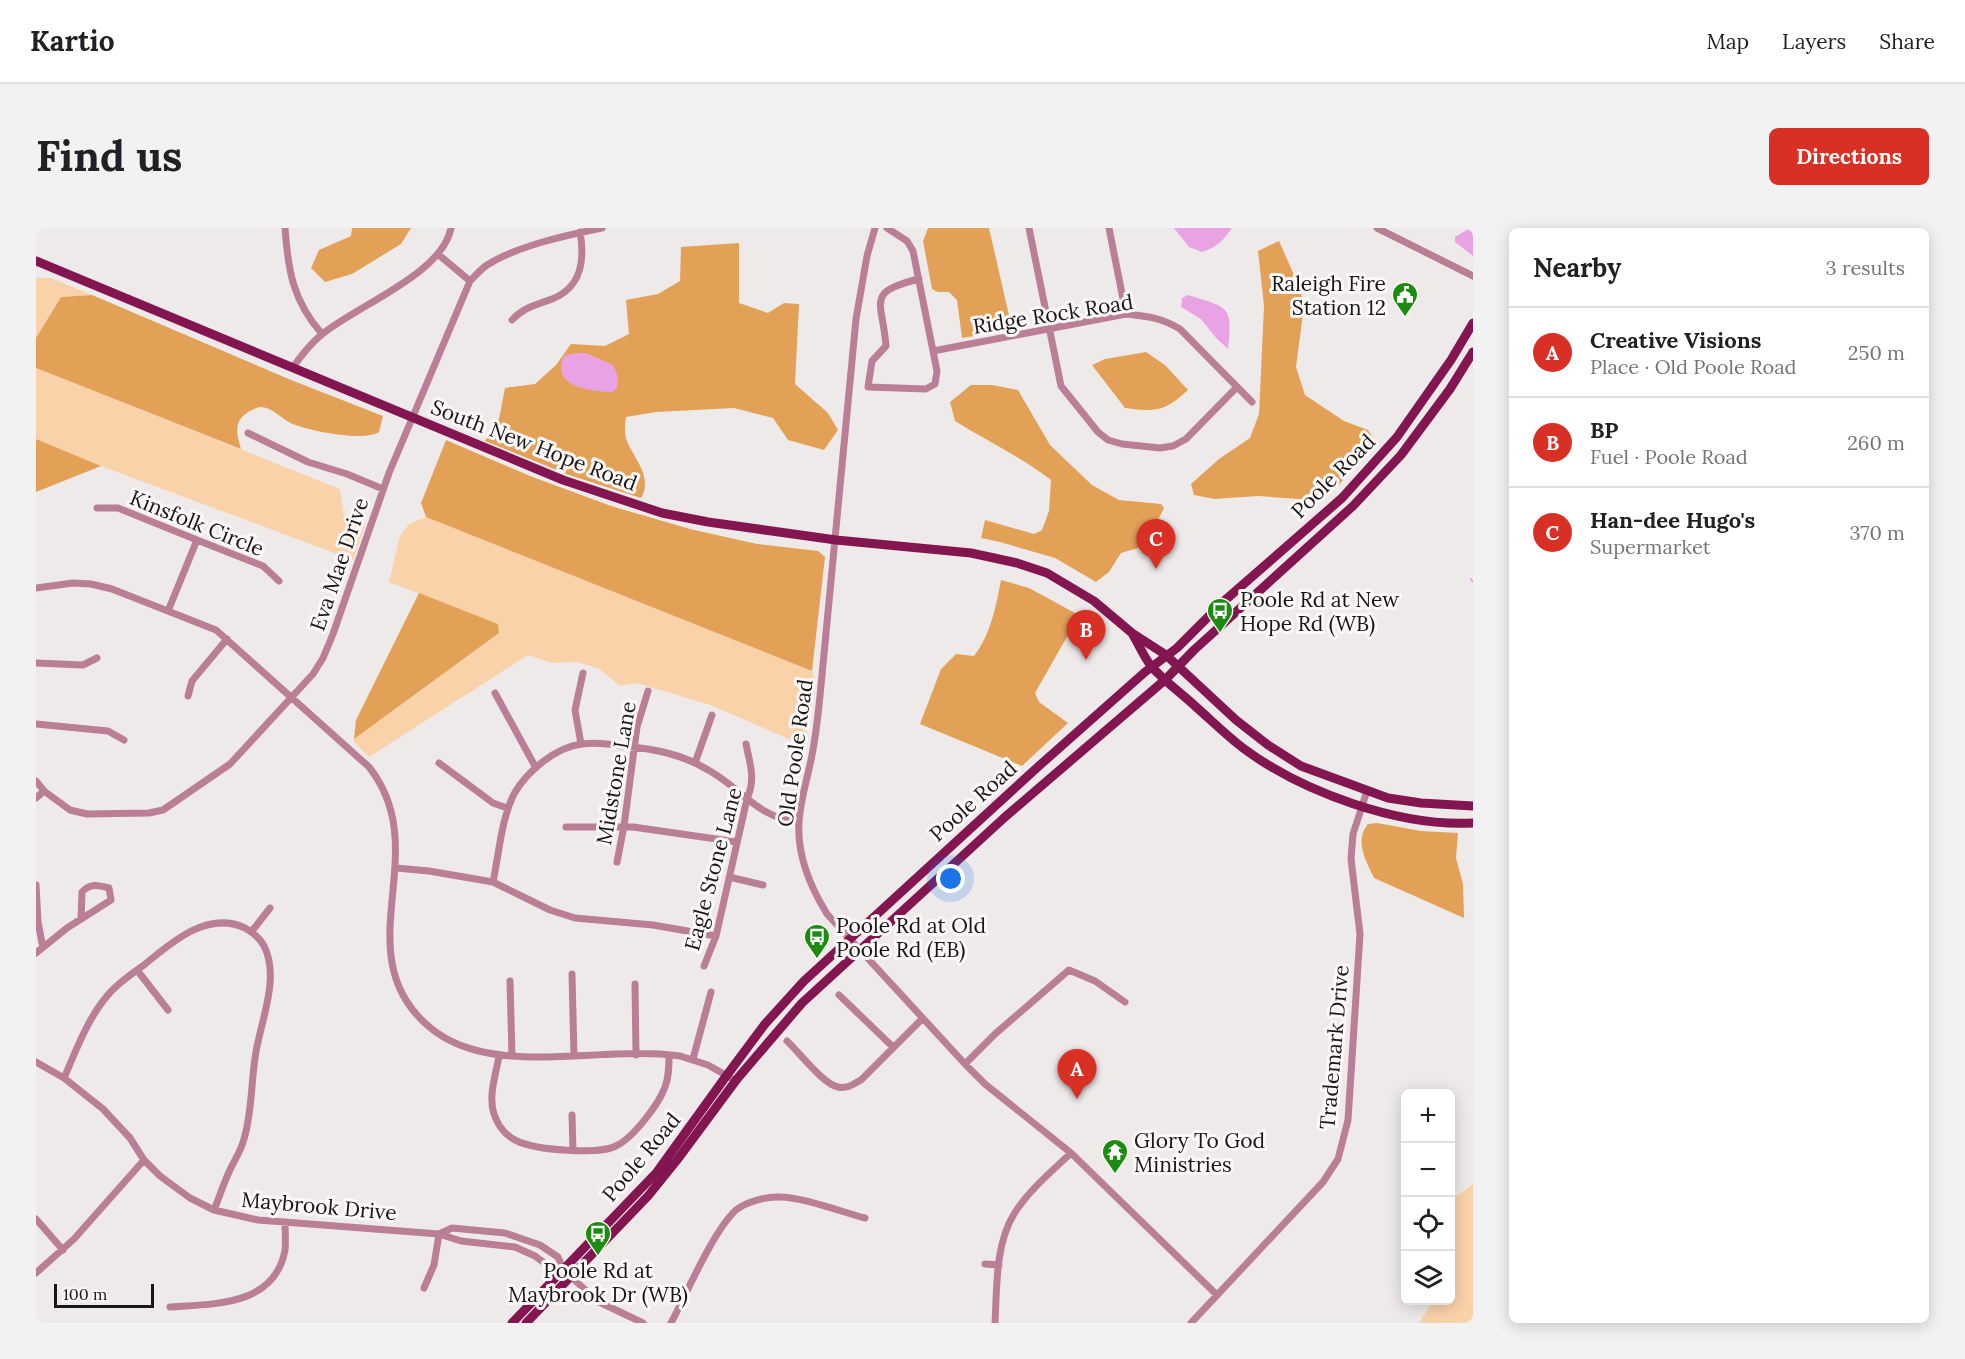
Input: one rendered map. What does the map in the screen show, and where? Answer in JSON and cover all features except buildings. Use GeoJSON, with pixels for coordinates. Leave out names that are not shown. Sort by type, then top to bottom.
{"type":"FeatureCollection","features":[{"type":"Feature","properties":{"kind":"main road","name":"South New Hope Road"},"geometry":{"type":"LineString","coordinates":[[36,261],[562,480],[662,513],[766,532],[971,553],[1017,563],[1047,573],[1094,601],[1132,633],[1167,655],[1236,720],[1268,745],[1301,766],[1389,798],[1421,803],[1473,806]]}},
{"type":"Feature","properties":{"kind":"main road","name":"Poole Road"},"geometry":{"type":"LineString","coordinates":[[512,1323],[657,1172],[765,1024],[804,981],[1152,666],[1177,648],[1223,602],[1342,498],[1397,438],[1451,360],[1473,323]]}},
{"type":"Feature","properties":{"kind":"main road","name":"Poole Road"},"geometry":{"type":"LineString","coordinates":[[526,1323],[648,1196],[736,1081],[802,1003],[1005,817],[1166,679],[1353,506],[1401,455],[1450,389],[1473,352]]}},
{"type":"Feature","properties":{"kind":"main road"},"geometry":{"type":"LineString","coordinates":[[1342,498],[1353,506]]}},
{"type":"Feature","properties":{"kind":"main road","name":"South New Hope Road"},"geometry":{"type":"LineString","coordinates":[[1132,633],[1152,666],[1166,679],[1244,748],[1292,778],[1387,815],[1417,820],[1473,823]]}},
{"type":"Feature","properties":{"kind":"street"},"geometry":{"type":"LineString","coordinates":[[285,228],[287,256],[296,293],[322,334]]}},
{"type":"Feature","properties":{"kind":"street"},"geometry":{"type":"LineString","coordinates":[[293,367],[307,348],[322,334],[415,274],[439,255],[450,235],[451,228]]}},
{"type":"Feature","properties":{"kind":"street","name":"Eva Mae Drive"},"geometry":{"type":"LineString","coordinates":[[36,781],[44,791],[70,810],[87,814],[149,813],[163,810],[230,764],[292,698],[313,674],[323,658],[383,489],[470,281],[487,265],[513,253],[557,238],[602,228]]}},
{"type":"Feature","properties":{"kind":"street","name":"Old Poole Road"},"geometry":{"type":"LineString","coordinates":[[875,228],[867,256],[856,319],[816,730],[799,822],[801,851],[815,894],[827,914],[922,1019],[965,1064],[1013,1108],[1071,1153],[1216,1295]]}},
{"type":"Feature","properties":{"kind":"street"},"geometry":{"type":"LineString","coordinates":[[887,228],[907,242],[913,250],[919,279],[937,371],[935,384],[926,389],[868,387],[872,361],[886,346],[879,306],[883,294],[894,285],[919,279]]}},
{"type":"Feature","properties":{"kind":"street"},"geometry":{"type":"LineString","coordinates":[[1029,228],[1061,386],[1098,432],[1115,442],[1140,447],[1173,446],[1186,439],[1238,387]]}},
{"type":"Feature","properties":{"kind":"street"},"geometry":{"type":"LineString","coordinates":[[1109,228],[1126,314]]}},
{"type":"Feature","properties":{"kind":"street"},"geometry":{"type":"LineString","coordinates":[[1377,228],[1473,276]]}},
{"type":"Feature","properties":{"kind":"street"},"geometry":{"type":"LineString","coordinates":[[512,320],[520,311],[554,298],[570,287],[582,265],[580,232]]}},
{"type":"Feature","properties":{"kind":"street"},"geometry":{"type":"LineString","coordinates":[[439,255],[470,281]]}},
{"type":"Feature","properties":{"kind":"street","name":"Ridge Rock Road"},"geometry":{"type":"LineString","coordinates":[[933,351],[1126,314],[1151,316],[1180,329],[1252,402]]}},
{"type":"Feature","properties":{"kind":"street"},"geometry":{"type":"LineString","coordinates":[[248,433],[308,462],[347,474],[383,489]]}},
{"type":"Feature","properties":{"kind":"street","name":"Kinsfolk Circle"},"geometry":{"type":"LineString","coordinates":[[97,508],[118,508],[263,566],[279,581]]}},
{"type":"Feature","properties":{"kind":"street"},"geometry":{"type":"LineString","coordinates":[[168,611],[197,540]]}},
{"type":"Feature","properties":{"kind":"street"},"geometry":{"type":"LineString","coordinates":[[36,588],[73,583],[91,584],[112,589],[216,630],[369,767],[377,778],[393,815],[396,836],[390,950],[397,981],[406,1001],[422,1020],[441,1035],[468,1048],[500,1056],[669,1055],[693,1059],[719,1070],[736,1081]]}},
{"type":"Feature","properties":{"kind":"street"},"geometry":{"type":"LineString","coordinates":[[188,696],[192,681],[227,639]]}},
{"type":"Feature","properties":{"kind":"street"},"geometry":{"type":"LineString","coordinates":[[36,663],[83,665],[97,658]]}},
{"type":"Feature","properties":{"kind":"street"},"geometry":{"type":"LineString","coordinates":[[580,744],[575,710],[583,673]]}},
{"type":"Feature","properties":{"kind":"street","name":"Midstone Lane"},"geometry":{"type":"LineString","coordinates":[[617,862],[637,727],[648,691]]}},
{"type":"Feature","properties":{"kind":"street"},"geometry":{"type":"LineString","coordinates":[[495,693],[536,768]]}},
{"type":"Feature","properties":{"kind":"street"},"geometry":{"type":"LineString","coordinates":[[695,763],[712,715]]}},
{"type":"Feature","properties":{"kind":"street"},"geometry":{"type":"LineString","coordinates":[[36,724],[108,731],[124,740]]}},
{"type":"Feature","properties":{"kind":"street"},"geometry":{"type":"LineString","coordinates":[[493,882],[507,808],[516,791],[536,768],[560,752],[580,744],[601,743],[663,751],[711,771],[772,816],[799,822]]}},
{"type":"Feature","properties":{"kind":"street","name":"Eagle Stone Lane"},"geometry":{"type":"LineString","coordinates":[[704,966],[716,936],[753,780],[746,744]]}},
{"type":"Feature","properties":{"kind":"street"},"geometry":{"type":"LineString","coordinates":[[439,763],[486,799],[507,808]]}},
{"type":"Feature","properties":{"kind":"street"},"geometry":{"type":"LineString","coordinates":[[36,798],[44,791]]}},
{"type":"Feature","properties":{"kind":"street","name":"Trademark Drive"},"geometry":{"type":"LineString","coordinates":[[1191,1323],[1323,1182],[1338,1159],[1348,1120],[1360,934],[1351,860],[1353,834],[1367,791]]}},
{"type":"Feature","properties":{"kind":"street"},"geometry":{"type":"LineString","coordinates":[[566,827],[624,826],[737,842]]}},
{"type":"Feature","properties":{"kind":"street"},"geometry":{"type":"LineString","coordinates":[[396,868],[493,882],[550,910],[575,918],[653,925],[716,936]]}},
{"type":"Feature","properties":{"kind":"street"},"geometry":{"type":"LineString","coordinates":[[729,877],[763,885]]}},
{"type":"Feature","properties":{"kind":"street"},"geometry":{"type":"LineString","coordinates":[[36,953],[111,900],[109,888],[96,884],[87,887],[82,892],[81,919]]}},
{"type":"Feature","properties":{"kind":"street"},"geometry":{"type":"LineString","coordinates":[[36,885],[38,922],[42,942],[45,945]]}},
{"type":"Feature","properties":{"kind":"street"},"geometry":{"type":"LineString","coordinates":[[252,932],[270,908]]}},
{"type":"Feature","properties":{"kind":"street"},"geometry":{"type":"LineString","coordinates":[[64,1078],[101,1002],[117,984],[171,943],[195,929],[212,924],[238,925],[252,932],[264,945],[269,961],[270,976],[265,1017],[255,1058],[252,1098],[244,1142],[228,1173],[214,1210]]}},
{"type":"Feature","properties":{"kind":"street"},"geometry":{"type":"LineString","coordinates":[[137,970],[168,1010]]}},
{"type":"Feature","properties":{"kind":"street"},"geometry":{"type":"LineString","coordinates":[[965,1064],[995,1034],[1069,970],[1095,981],[1125,1002]]}},
{"type":"Feature","properties":{"kind":"street"},"geometry":{"type":"LineString","coordinates":[[572,974],[574,1056]]}},
{"type":"Feature","properties":{"kind":"street"},"geometry":{"type":"LineString","coordinates":[[510,981],[512,1056]]}},
{"type":"Feature","properties":{"kind":"street"},"geometry":{"type":"LineString","coordinates":[[635,984],[636,1055]]}},
{"type":"Feature","properties":{"kind":"street"},"geometry":{"type":"LineString","coordinates":[[693,1059],[711,992]]}},
{"type":"Feature","properties":{"kind":"street"},"geometry":{"type":"LineString","coordinates":[[839,995],[893,1047]]}},
{"type":"Feature","properties":{"kind":"street"},"geometry":{"type":"LineString","coordinates":[[788,1041],[827,1080],[838,1087],[850,1086],[861,1080],[922,1019]]}},
{"type":"Feature","properties":{"kind":"street"},"geometry":{"type":"LineString","coordinates":[[500,1056],[492,1100],[494,1115],[508,1136],[524,1144],[592,1152],[607,1150],[629,1137],[661,1096],[667,1083],[669,1055]]}},
{"type":"Feature","properties":{"kind":"street","name":"Maybrook Drive"},"geometry":{"type":"LineString","coordinates":[[36,1062],[64,1078],[103,1109],[130,1138],[144,1160],[160,1176],[190,1198],[214,1210],[258,1220],[439,1234],[461,1241],[515,1247],[535,1256],[550,1268],[562,1269],[558,1257],[540,1245],[505,1233],[452,1228],[439,1234]]}},
{"type":"Feature","properties":{"kind":"street"},"geometry":{"type":"LineString","coordinates":[[572,1115],[573,1150]]}},
{"type":"Feature","properties":{"kind":"street"},"geometry":{"type":"LineString","coordinates":[[995,1323],[999,1265],[1006,1232],[1013,1215],[1039,1182],[1071,1153]]}},
{"type":"Feature","properties":{"kind":"street"},"geometry":{"type":"LineString","coordinates":[[36,1273],[63,1250],[144,1160]]}},
{"type":"Feature","properties":{"kind":"street"},"geometry":{"type":"LineString","coordinates":[[671,1323],[715,1240],[738,1208],[759,1200],[781,1196],[865,1218]]}},
{"type":"Feature","properties":{"kind":"street"},"geometry":{"type":"LineString","coordinates":[[36,1220],[63,1250]]}},
{"type":"Feature","properties":{"kind":"street"},"geometry":{"type":"LineString","coordinates":[[170,1307],[229,1302],[249,1296],[269,1282],[281,1263],[285,1248],[285,1222]]}},
{"type":"Feature","properties":{"kind":"street"},"geometry":{"type":"LineString","coordinates":[[424,1288],[434,1265],[439,1234]]}},
{"type":"Feature","properties":{"kind":"street"},"geometry":{"type":"LineString","coordinates":[[985,1264],[999,1265]]}},
{"type":"Feature","properties":{"kind":"street"},"geometry":{"type":"LineString","coordinates":[[562,1269],[597,1300],[643,1323]]}},
{"type":"Feature","properties":{"kind":"shaded area"},"geometry":{"type":"Polygon","coordinates":[[[352,228],[411,228],[401,244],[352,274],[325,282],[311,268],[319,250],[351,236],[352,228]]]}},
{"type":"Feature","properties":{"kind":"shaded area"},"geometry":{"type":"Polygon","coordinates":[[[928,228],[989,228],[1011,324],[999,332],[962,338],[957,300],[949,292],[938,292],[932,289],[923,241],[928,228]]]}},
{"type":"Feature","properties":{"kind":"shaded area"},"geometry":{"type":"Polygon","coordinates":[[[1174,228],[1232,228],[1219,243],[1202,252],[1189,247],[1174,228]]]}},
{"type":"Feature","properties":{"kind":"shaded area"},"geometry":{"type":"Polygon","coordinates":[[[1470,228],[1473,232],[1473,256],[1455,242],[1455,237],[1470,228]]]}},
{"type":"Feature","properties":{"kind":"shaded area"},"geometry":{"type":"Polygon","coordinates":[[[1279,241],[1299,286],[1304,306],[1296,367],[1305,395],[1344,421],[1368,430],[1375,441],[1339,485],[1312,500],[1258,496],[1214,499],[1194,495],[1191,484],[1219,459],[1250,438],[1259,414],[1264,306],[1258,251],[1279,241]]]}},
{"type":"Feature","properties":{"kind":"shaded area"},"geometry":{"type":"Polygon","coordinates":[[[739,243],[739,303],[768,313],[784,303],[799,304],[795,384],[828,413],[838,430],[824,450],[788,440],[773,418],[734,408],[656,412],[626,417],[626,438],[644,476],[645,483],[641,498],[569,475],[485,441],[499,419],[505,388],[535,384],[556,365],[571,344],[605,346],[629,334],[626,300],[658,294],[680,281],[681,247],[739,243]]]}},
{"type":"Feature","properties":{"kind":"shaded area"},"geometry":{"type":"Polygon","coordinates":[[[36,278],[51,278],[92,295],[61,297],[36,338],[36,278]]]}},
{"type":"Feature","properties":{"kind":"shaded area"},"geometry":{"type":"Polygon","coordinates":[[[92,295],[291,380],[383,416],[379,432],[372,435],[350,436],[312,430],[293,424],[269,409],[260,407],[249,412],[240,420],[237,434],[241,449],[36,368],[36,338],[61,297],[92,295]]]}},
{"type":"Feature","properties":{"kind":"shaded area"},"geometry":{"type":"Polygon","coordinates":[[[1188,295],[1220,306],[1225,310],[1230,324],[1228,349],[1201,319],[1181,307],[1182,298],[1188,295]]]}},
{"type":"Feature","properties":{"kind":"shaded area"},"geometry":{"type":"Polygon","coordinates":[[[1146,352],[1165,365],[1188,390],[1172,403],[1159,409],[1125,408],[1092,365],[1105,359],[1146,352]]]}},
{"type":"Feature","properties":{"kind":"shaded area"},"geometry":{"type":"Polygon","coordinates":[[[586,353],[613,365],[618,377],[617,388],[612,392],[584,389],[568,381],[561,367],[564,356],[586,353]]]}},
{"type":"Feature","properties":{"kind":"shaded area"},"geometry":{"type":"Polygon","coordinates":[[[36,368],[340,489],[344,516],[365,525],[353,560],[101,466],[36,439],[36,368]]]}},
{"type":"Feature","properties":{"kind":"shaded area"},"geometry":{"type":"Polygon","coordinates":[[[971,385],[992,385],[1018,390],[1050,445],[1092,485],[1119,500],[1161,504],[1164,508],[1145,546],[1121,553],[1109,572],[1096,582],[1055,558],[981,538],[985,520],[1034,534],[1042,530],[1049,511],[1051,480],[1016,456],[955,421],[950,402],[971,385]]]}},
{"type":"Feature","properties":{"kind":"shaded area"},"geometry":{"type":"Polygon","coordinates":[[[36,439],[101,466],[36,492],[36,439]]]}},
{"type":"Feature","properties":{"kind":"shaded area"},"geometry":{"type":"Polygon","coordinates":[[[446,440],[530,476],[611,506],[690,529],[757,544],[818,551],[825,557],[812,671],[426,517],[421,503],[446,440]]]}},
{"type":"Feature","properties":{"kind":"shaded area"},"geometry":{"type":"Polygon","coordinates":[[[426,517],[812,671],[814,697],[803,745],[710,705],[637,683],[620,686],[598,668],[576,662],[552,663],[528,655],[369,757],[354,742],[354,739],[499,633],[498,624],[389,582],[400,536],[409,524],[426,517]]]}},
{"type":"Feature","properties":{"kind":"shaded area"},"geometry":{"type":"Polygon","coordinates":[[[1001,580],[1029,588],[1075,613],[1068,635],[1035,693],[1039,702],[1068,723],[1022,766],[920,724],[941,669],[956,654],[974,656],[980,647],[992,620],[1001,580]]]}},
{"type":"Feature","properties":{"kind":"shaded area"},"geometry":{"type":"Polygon","coordinates":[[[419,593],[498,624],[499,633],[354,739],[356,720],[419,593]]]}},
{"type":"Feature","properties":{"kind":"shaded area"},"geometry":{"type":"Polygon","coordinates":[[[1377,823],[1421,831],[1458,833],[1456,858],[1463,884],[1464,918],[1374,878],[1363,851],[1362,837],[1368,824],[1377,823]]]}},
{"type":"Feature","properties":{"kind":"shaded area"},"geometry":{"type":"Polygon","coordinates":[[[1473,1184],[1473,1323],[1419,1323],[1430,1305],[1455,1305],[1455,1197],[1473,1184]]]}},
{"type":"Feature","properties":{"kind":"place","name":"Raleigh Fire Station 12"},"geometry":{"type":"Point","coordinates":[1405,318]}},
{"type":"Feature","properties":{"kind":"place","name":"Han-dee Hugo's"},"geometry":{"type":"Point","coordinates":[1156,569]}},
{"type":"Feature","properties":{"kind":"place","name":"Poole Rd at New Hope Rd (WB)"},"geometry":{"type":"Point","coordinates":[1220,634]}},
{"type":"Feature","properties":{"kind":"place","name":"BP"},"geometry":{"type":"Point","coordinates":[1086,660]}},
{"type":"Feature","properties":{"kind":"place","name":"Poole Rd at Old Poole Rd (EB)"},"geometry":{"type":"Point","coordinates":[817,960]}},
{"type":"Feature","properties":{"kind":"place","name":"Creative Visions"},"geometry":{"type":"Point","coordinates":[1077,1099]}},
{"type":"Feature","properties":{"kind":"place","name":"Glory To God Ministries"},"geometry":{"type":"Point","coordinates":[1115,1175]}},
{"type":"Feature","properties":{"kind":"place","name":"Poole Rd at Maybrook Dr (WB)"},"geometry":{"type":"Point","coordinates":[598,1257]}}]}
